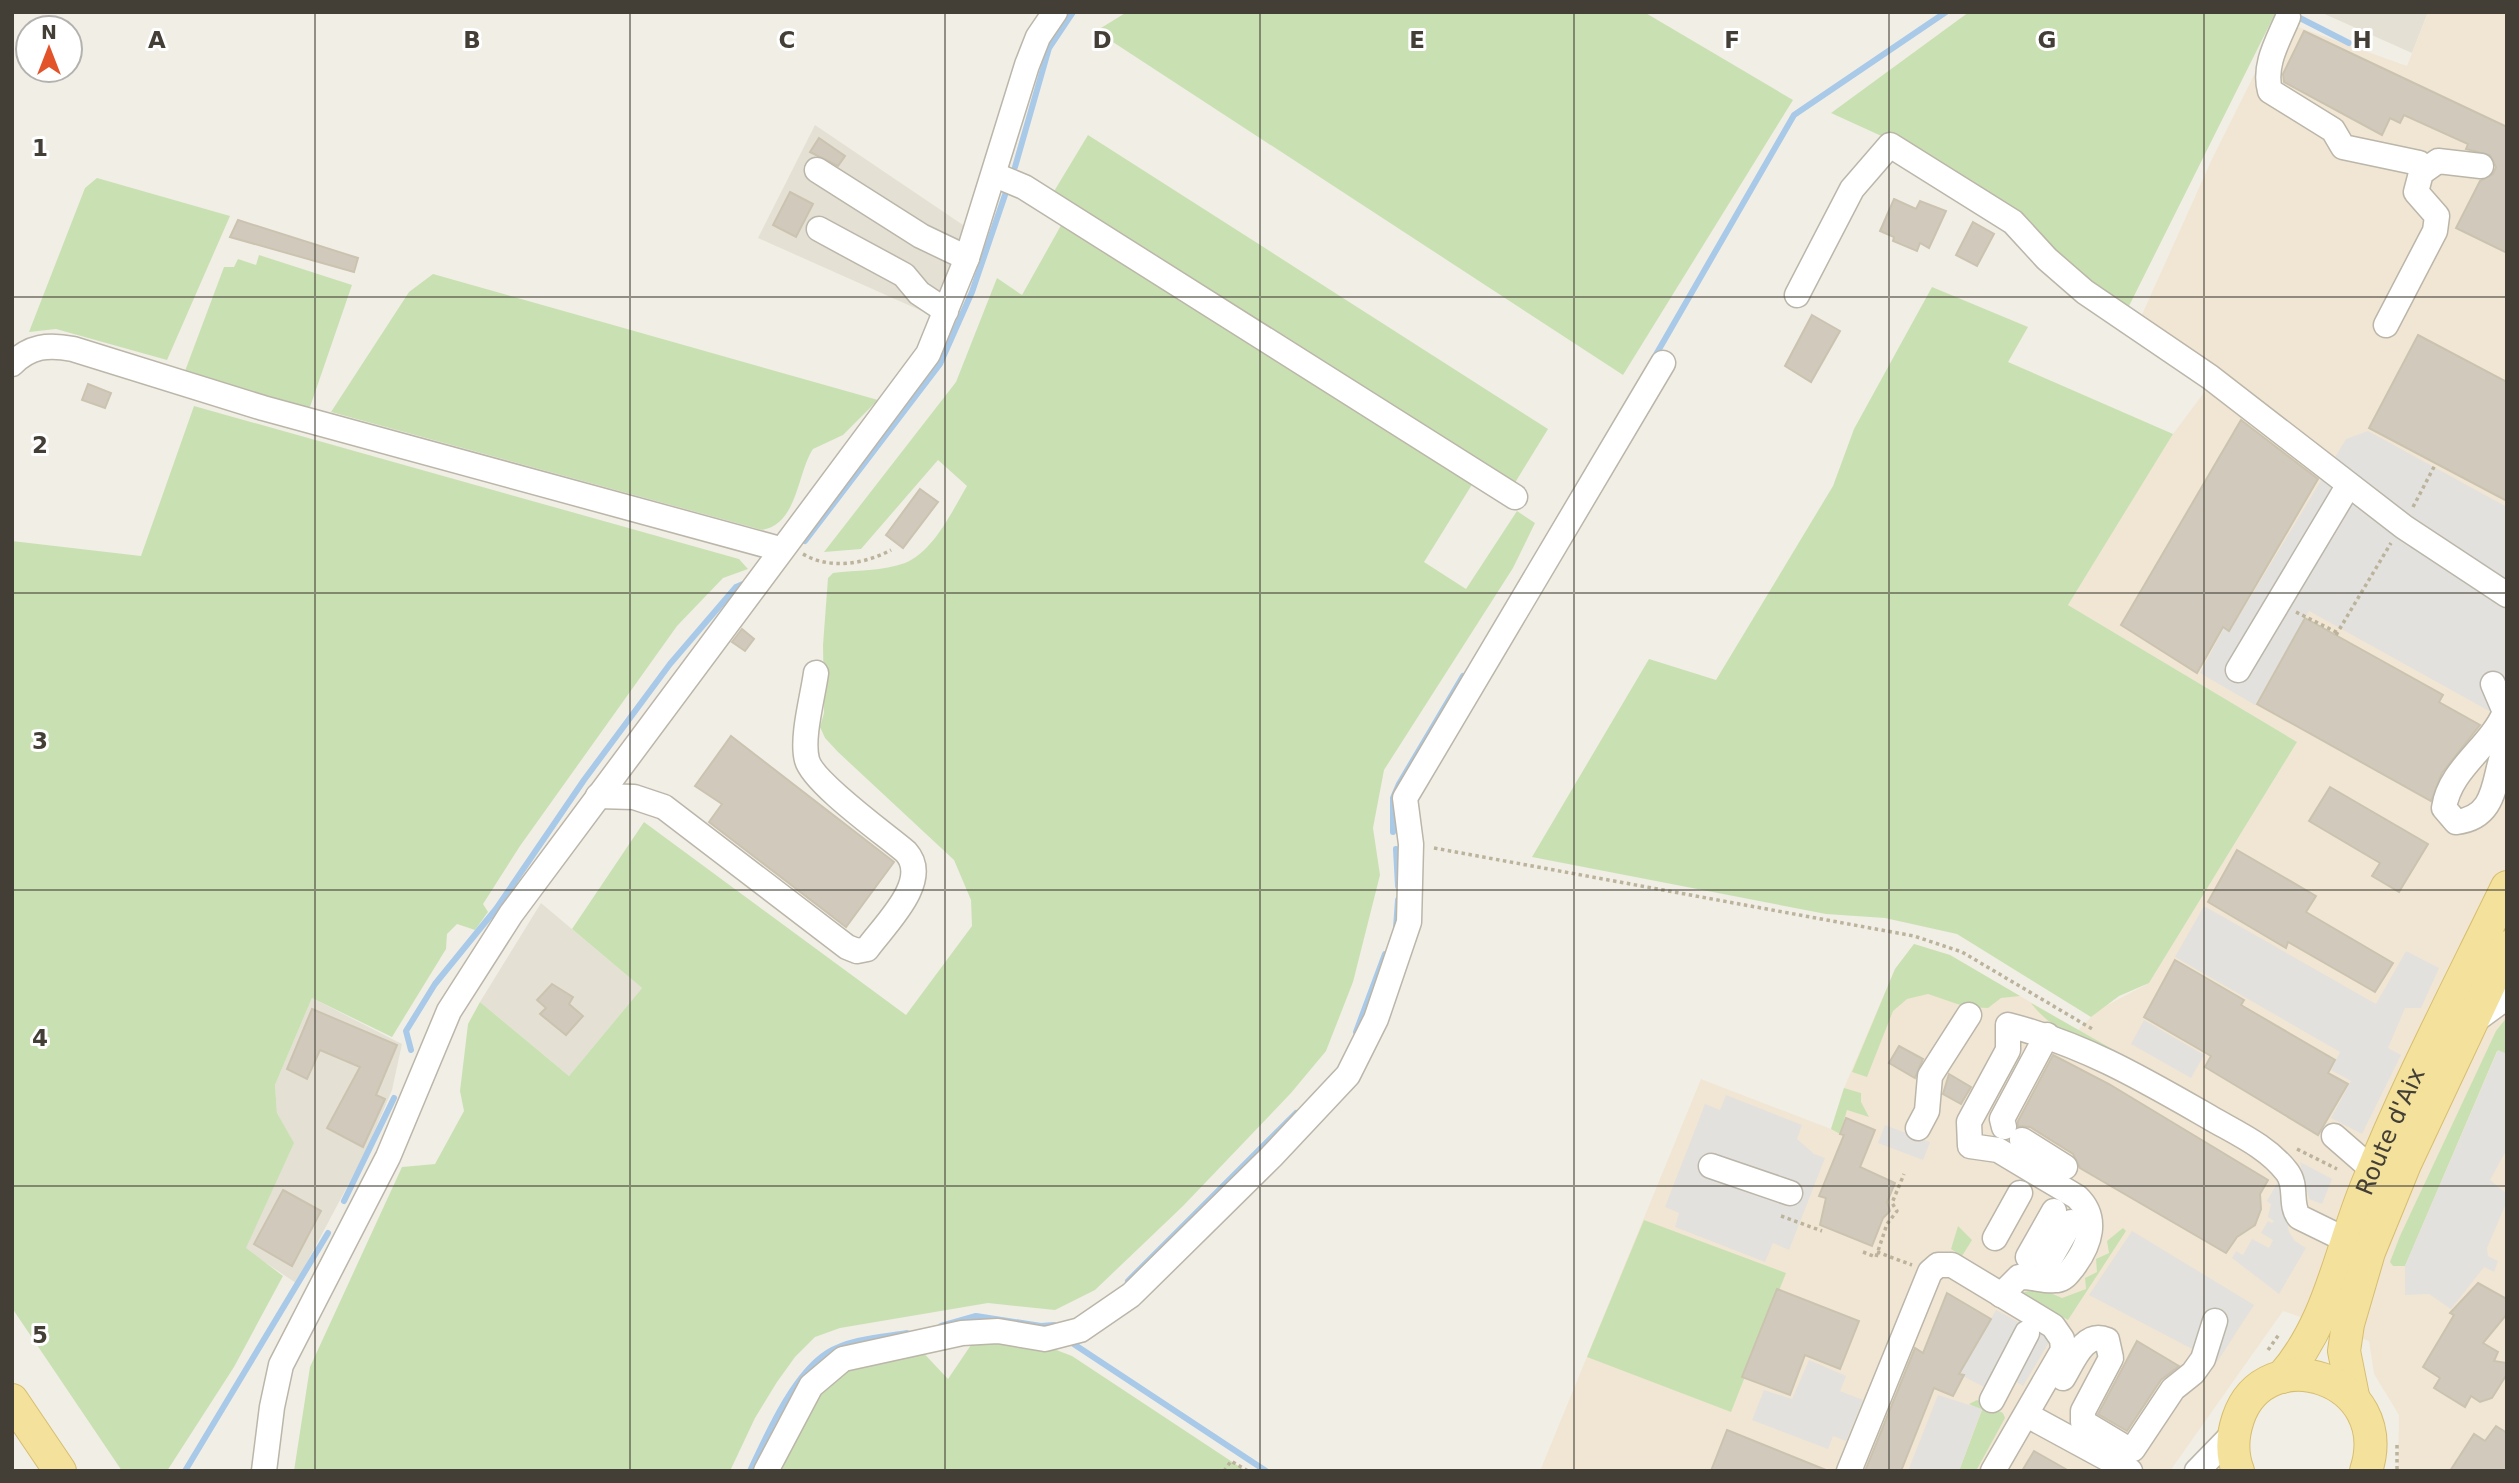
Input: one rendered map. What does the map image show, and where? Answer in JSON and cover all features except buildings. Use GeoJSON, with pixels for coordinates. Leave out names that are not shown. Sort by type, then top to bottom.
{"type":"FeatureCollection","features":[{"type":"Feature","properties":{"kind":"main road","name":"Route d'Aix"},"geometry":{"type":"LineString","coordinates":[[2282,1377],[2300,1357],[2315,1330],[2370,1177],[2420,1065],[2507,887]]}},
{"type":"Feature","properties":{"kind":"main road","name":"Route d'Aix"},"geometry":{"type":"LineString","coordinates":[[2353,1396],[2344,1351],[2348,1324],[2384,1214],[2489,1010],[2507,947]]}},
{"type":"Feature","properties":{"kind":"main road"},"geometry":{"type":"LineString","coordinates":[[2238,1471],[2234,1460],[2232,1435],[2241,1410],[2258,1389],[2282,1377],[2307,1374],[2332,1381],[2353,1396],[2364,1412],[2371,1431],[2371,1454],[2366,1471]]}},
{"type":"Feature","properties":{"kind":"main road"},"geometry":{"type":"LineString","coordinates":[[12,1400],[60,1471]]}},
{"type":"Feature","properties":{"kind":"street"},"geometry":{"type":"LineString","coordinates":[[264,1471],[272,1407],[281,1365],[388,1157],[449,1011],[511,914],[928,354],[967,258],[1027,65],[1038,37],[1055,12]]}},
{"type":"Feature","properties":{"kind":"street"},"geometry":{"type":"LineString","coordinates":[[2288,17],[2269,63],[2267,79],[2270,91],[2333,130],[2343,147],[2419,163],[2421,173],[2416,192],[2437,216],[2435,231],[2386,325]]}},
{"type":"Feature","properties":{"kind":"street"},"geometry":{"type":"LineString","coordinates":[[1797,295],[1852,189],[1890,145],[2013,222],[2048,259],[2085,292],[2210,377],[2404,527],[2507,595]]}},
{"type":"Feature","properties":{"kind":"street"},"geometry":{"type":"LineString","coordinates":[[2421,173],[2438,161],[2481,166]]}},
{"type":"Feature","properties":{"kind":"street"},"geometry":{"type":"LineString","coordinates":[[817,170],[921,236],[967,258]]}},
{"type":"Feature","properties":{"kind":"street"},"geometry":{"type":"LineString","coordinates":[[995,175],[1047,201],[1515,496]]}},
{"type":"Feature","properties":{"kind":"street"},"geometry":{"type":"LineString","coordinates":[[819,229],[904,275],[919,293],[946,311]]}},
{"type":"Feature","properties":{"kind":"street"},"geometry":{"type":"LineString","coordinates":[[12,364],[35,348],[55,345],[72,349],[263,408],[783,546]]}},
{"type":"Feature","properties":{"kind":"street"},"geometry":{"type":"LineString","coordinates":[[766,1471],[811,1386],[843,1359],[962,1333],[998,1331],[1045,1339],[1080,1330],[1131,1295],[1271,1157],[1348,1074],[1376,1019],[1409,922],[1410,844],[1405,798],[1663,363]]}},
{"type":"Feature","properties":{"kind":"street"},"geometry":{"type":"LineString","coordinates":[[2238,670],[2348,486]]}},
{"type":"Feature","properties":{"kind":"street"},"geometry":{"type":"LineString","coordinates":[[598,796],[634,797],[664,807],[847,947],[857,951],[867,949],[913,885],[916,869],[914,861],[906,852],[825,785],[807,762],[805,748],[816,673]]}},
{"type":"Feature","properties":{"kind":"street"},"geometry":{"type":"LineString","coordinates":[[2493,684],[2505,712],[2488,743],[2467,761],[2446,795],[2444,808],[2456,822],[2480,815],[2496,790],[2507,743]]}},
{"type":"Feature","properties":{"kind":"street"},"geometry":{"type":"LineString","coordinates":[[2489,1010],[2507,977]]}},
{"type":"Feature","properties":{"kind":"street"},"geometry":{"type":"LineString","coordinates":[[1918,1128],[1927,1111],[1930,1076],[1969,1015]]}},
{"type":"Feature","properties":{"kind":"street"},"geometry":{"type":"LineString","coordinates":[[2001,1295],[2019,1277],[2059,1280],[2067,1276],[2088,1247],[2091,1223],[2086,1206],[2077,1197],[1998,1150],[1969,1146],[1969,1122],[2007,1050],[2008,1025],[2047,1035],[2115,1063],[2268,1151],[2289,1174],[2295,1189],[2295,1213],[2298,1217],[2346,1240]]}},
{"type":"Feature","properties":{"kind":"street"},"geometry":{"type":"LineString","coordinates":[[2047,1035],[2002,1119],[2013,1133],[2065,1167]]}},
{"type":"Feature","properties":{"kind":"street"},"geometry":{"type":"LineString","coordinates":[[2334,1136],[2370,1177]]}},
{"type":"Feature","properties":{"kind":"street"},"geometry":{"type":"LineString","coordinates":[[1711,1166],[1790,1192]]}},
{"type":"Feature","properties":{"kind":"street"},"geometry":{"type":"LineString","coordinates":[[1995,1238],[2020,1193]]}},
{"type":"Feature","properties":{"kind":"street"},"geometry":{"type":"LineString","coordinates":[[2037,1261],[2062,1217]]}},
{"type":"Feature","properties":{"kind":"street"},"geometry":{"type":"LineString","coordinates":[[1849,1471],[1930,1272],[1938,1265],[1952,1265],[2053,1326],[2062,1339],[2063,1350],[2033,1418]]}},
{"type":"Feature","properties":{"kind":"street"},"geometry":{"type":"LineString","coordinates":[[1993,1471],[2087,1341],[2101,1338],[2110,1344],[2111,1357],[2083,1411],[2083,1422],[2128,1449],[2133,1449],[2174,1389],[2193,1373],[2203,1359],[2215,1321]]}},
{"type":"Feature","properties":{"kind":"street"},"geometry":{"type":"LineString","coordinates":[[1992,1400],[2027,1333]]}},
{"type":"Feature","properties":{"kind":"street"},"geometry":{"type":"LineString","coordinates":[[2033,1418],[2130,1471]]}},
{"type":"Feature","properties":{"kind":"street"},"geometry":{"type":"LineString","coordinates":[[2197,1471],[2232,1435]]}},
{"type":"Feature","properties":{"kind":"path"},"geometry":{"type":"LineString","coordinates":[[2336,635],[2404,527],[2435,465]]}},
{"type":"Feature","properties":{"kind":"path"},"geometry":{"type":"LineString","coordinates":[[783,546],[828,564],[873,560],[891,550]]}},
{"type":"Feature","properties":{"kind":"path"},"geometry":{"type":"LineString","coordinates":[[1410,844],[1914,936],[1962,952],[2095,1030]]}},
{"type":"Feature","properties":{"kind":"path"},"geometry":{"type":"LineString","coordinates":[[2291,1145],[2370,1177]]}},
{"type":"Feature","properties":{"kind":"path"},"geometry":{"type":"LineString","coordinates":[[1863,1252],[1876,1257],[1888,1224],[1897,1211],[1892,1203],[1904,1174]]}},
{"type":"Feature","properties":{"kind":"path"},"geometry":{"type":"LineString","coordinates":[[1781,1216],[1822,1231]]}},
{"type":"Feature","properties":{"kind":"path"},"geometry":{"type":"LineString","coordinates":[[1877,1252],[1930,1272]]}},
{"type":"Feature","properties":{"kind":"path"},"geometry":{"type":"LineString","coordinates":[[1224,1471],[1231,1461],[1248,1471]]}},
{"type":"Feature","properties":{"kind":"shaded area"},"geometry":{"type":"Polygon","coordinates":[[[2320,12],[2428,12],[2412,53],[2320,12]]]}},
{"type":"Feature","properties":{"kind":"shaded area"},"geometry":{"type":"Polygon","coordinates":[[[2428,12],[2507,12],[2507,1471],[2398,1471],[2399,1415],[2374,1374],[2369,1341],[2283,1311],[2170,1471],[1540,1471],[1701,1079],[1831,1129],[1844,1088],[1895,969],[1914,944],[1950,955],[2078,1030],[2098,1010],[2149,983],[2297,742],[2068,605],[2173,434],[2209,386],[2140,319],[2212,159],[2281,21],[2407,66],[2428,12]]]}},
{"type":"Feature","properties":{"kind":"shaded area"},"geometry":{"type":"Polygon","coordinates":[[[815,125],[966,227],[933,316],[758,238],[815,125]]]}},
{"type":"Feature","properties":{"kind":"shaded area"},"geometry":{"type":"Polygon","coordinates":[[[2368,431],[2507,507],[2507,679],[2489,711],[2309,611],[2255,705],[2200,673],[2224,628],[2230,631],[2346,439],[2368,431]]]}},
{"type":"Feature","properties":{"kind":"shaded area"},"geometry":{"type":"Polygon","coordinates":[[[541,903],[642,988],[569,1076],[480,1002],[541,903]]]}},
{"type":"Feature","properties":{"kind":"shaded area"},"geometry":{"type":"Polygon","coordinates":[[[2204,906],[2376,1004],[2406,951],[2439,968],[2421,1008],[2405,1008],[2388,1048],[2401,1055],[2362,1134],[2331,1118],[2351,1081],[2331,1070],[2340,1052],[2175,957],[2204,906]]]}},
{"type":"Feature","properties":{"kind":"shaded area"},"geometry":{"type":"Polygon","coordinates":[[[312,998],[402,1044],[392,1090],[366,1151],[296,1283],[245,1249],[293,1144],[277,1113],[275,1085],[312,998]]]}},
{"type":"Feature","properties":{"kind":"shaded area"},"geometry":{"type":"Polygon","coordinates":[[[2144,1020],[2204,1055],[2191,1078],[2131,1044],[2144,1020]]]}},
{"type":"Feature","properties":{"kind":"shaded area"},"geometry":{"type":"Polygon","coordinates":[[[2498,1050],[2507,1054],[2507,1149],[2490,1180],[2507,1194],[2507,1201],[2487,1248],[2488,1256],[2498,1261],[2494,1272],[2484,1267],[2451,1309],[2429,1294],[2405,1295],[2405,1266],[2498,1050]]]}},
{"type":"Feature","properties":{"kind":"shaded area"},"geometry":{"type":"Polygon","coordinates":[[[1726,1095],[1802,1125],[1797,1139],[1814,1154],[1825,1158],[1789,1250],[1773,1243],[1765,1262],[1675,1227],[1679,1213],[1665,1207],[1705,1104],[1720,1110],[1726,1095]]]}},
{"type":"Feature","properties":{"kind":"shaded area"},"geometry":{"type":"Polygon","coordinates":[[[1885,1125],[1930,1142],[1923,1160],[1878,1143],[1885,1125]]]}},
{"type":"Feature","properties":{"kind":"shaded area"},"geometry":{"type":"Polygon","coordinates":[[[2300,1162],[2332,1179],[2322,1204],[2309,1199],[2300,1162]]]}},
{"type":"Feature","properties":{"kind":"shaded area"},"geometry":{"type":"Polygon","coordinates":[[[2277,1183],[2289,1190],[2285,1210],[2289,1232],[2295,1241],[2306,1248],[2279,1294],[2232,1258],[2236,1251],[2243,1255],[2252,1239],[2269,1248],[2273,1240],[2261,1233],[2268,1221],[2274,1221],[2268,1217],[2271,1204],[2267,1201],[2277,1183]]]}},
{"type":"Feature","properties":{"kind":"shaded area"},"geometry":{"type":"Polygon","coordinates":[[[2132,1231],[2254,1305],[2217,1362],[2089,1295],[2132,1231]]]}},
{"type":"Feature","properties":{"kind":"shaded area"},"geometry":{"type":"Polygon","coordinates":[[[1996,1310],[2024,1325],[1986,1388],[1959,1374],[1996,1310]]]}},
{"type":"Feature","properties":{"kind":"shaded area"},"geometry":{"type":"Polygon","coordinates":[[[2036,1331],[2051,1339],[2023,1386],[2009,1377],[2036,1331]]]}},
{"type":"Feature","properties":{"kind":"shaded area"},"geometry":{"type":"Polygon","coordinates":[[[1809,1360],[1846,1376],[1840,1391],[1863,1400],[1846,1441],[1833,1436],[1828,1449],[1752,1420],[1764,1390],[1792,1399],[1809,1360]]]}},
{"type":"Feature","properties":{"kind":"shaded area"},"geometry":{"type":"Polygon","coordinates":[[[1938,1395],[1982,1409],[1959,1471],[1908,1471],[1938,1395]]]}},
{"type":"Feature","properties":{"kind":"green space"},"geometry":{"type":"Polygon","coordinates":[[[1127,12],[1644,12],[1793,100],[1623,375],[1096,31],[1127,12]]]}},
{"type":"Feature","properties":{"kind":"green space"},"geometry":{"type":"Polygon","coordinates":[[[1969,12],[2275,14],[2127,310],[1888,139],[1831,113],[1969,12]]]}},
{"type":"Feature","properties":{"kind":"green space"},"geometry":{"type":"Polygon","coordinates":[[[1088,135],[1548,429],[1513,486],[1053,193],[1088,135]]]}},
{"type":"Feature","properties":{"kind":"green space"},"geometry":{"type":"Polygon","coordinates":[[[97,178],[230,216],[167,360],[56,329],[29,332],[85,188],[97,178]]]}},
{"type":"Feature","properties":{"kind":"green space"},"geometry":{"type":"Polygon","coordinates":[[[1064,220],[1473,483],[1424,562],[1466,589],[1517,511],[1535,523],[1513,568],[1384,770],[1373,828],[1380,875],[1353,982],[1326,1051],[1291,1093],[1183,1206],[1095,1290],[1055,1310],[988,1303],[840,1328],[815,1337],[795,1357],[777,1382],[755,1418],[730,1471],[294,1471],[310,1367],[402,1167],[435,1164],[464,1111],[460,1091],[468,1024],[480,1002],[569,1076],[642,988],[572,929],[644,822],[906,1015],[972,926],[971,900],[954,860],[838,752],[825,738],[820,727],[824,713],[823,645],[828,578],[833,573],[897,566],[915,557],[933,540],[967,486],[938,460],[861,549],[824,552],[956,382],[997,278],[1022,295],[1064,220]]]}},
{"type":"Feature","properties":{"kind":"green space"},"geometry":{"type":"Polygon","coordinates":[[[259,255],[352,285],[310,407],[293,405],[185,371],[224,267],[234,267],[238,259],[256,265],[259,255]]]}},
{"type":"Feature","properties":{"kind":"green space"},"geometry":{"type":"Polygon","coordinates":[[[433,274],[878,400],[843,435],[813,449],[790,508],[774,526],[762,530],[331,412],[409,292],[433,274]]]}},
{"type":"Feature","properties":{"kind":"green space"},"geometry":{"type":"Polygon","coordinates":[[[1932,287],[2028,327],[2008,362],[2173,434],[2068,605],[2297,742],[2149,983],[2119,996],[2091,1017],[1957,934],[1885,918],[1826,914],[1532,857],[1649,659],[1716,680],[1833,486],[1854,429],[1932,287]]]}},
{"type":"Feature","properties":{"kind":"green space"},"geometry":{"type":"Polygon","coordinates":[[[194,406],[739,559],[748,569],[723,578],[677,626],[520,846],[483,904],[488,912],[475,930],[457,924],[447,934],[446,949],[392,1037],[312,998],[275,1085],[277,1113],[294,1143],[246,1248],[283,1276],[234,1367],[167,1471],[122,1471],[12,1308],[12,541],[141,556],[194,406]]]}},
{"type":"Feature","properties":{"kind":"green space"},"geometry":{"type":"Polygon","coordinates":[[[1914,944],[1950,955],[2020,996],[2001,998],[1988,1008],[1966,1007],[1928,994],[1907,999],[1893,1011],[1867,1077],[1852,1072],[1895,969],[1914,944]]]}},
{"type":"Feature","properties":{"kind":"green space"},"geometry":{"type":"Polygon","coordinates":[[[2031,1003],[2121,1054],[2071,1036],[2048,1021],[2031,1003]]]}},
{"type":"Feature","properties":{"kind":"green space"},"geometry":{"type":"Polygon","coordinates":[[[2507,1017],[2507,1054],[2497,1051],[2405,1266],[2393,1266],[2390,1262],[2400,1236],[2496,1031],[2507,1017]]]}},
{"type":"Feature","properties":{"kind":"green space"},"geometry":{"type":"Polygon","coordinates":[[[1844,1088],[1861,1093],[1861,1102],[1869,1117],[1847,1110],[1840,1134],[1831,1129],[1844,1088]]]}},
{"type":"Feature","properties":{"kind":"green space"},"geometry":{"type":"Polygon","coordinates":[[[1644,1220],[1786,1273],[1731,1412],[1587,1357],[1644,1220]]]}},
{"type":"Feature","properties":{"kind":"green space"},"geometry":{"type":"Polygon","coordinates":[[[1958,1226],[1972,1240],[1962,1256],[1951,1249],[1958,1226]]]}},
{"type":"Feature","properties":{"kind":"green space"},"geometry":{"type":"Polygon","coordinates":[[[2123,1228],[2126,1231],[2068,1320],[2021,1293],[2039,1288],[2062,1298],[2086,1289],[2085,1278],[2097,1272],[2096,1259],[2109,1253],[2107,1241],[2123,1228]]]}},
{"type":"Feature","properties":{"kind":"green space"},"geometry":{"type":"Polygon","coordinates":[[[975,1339],[1038,1343],[1072,1356],[1246,1471],[769,1471],[823,1379],[916,1345],[948,1379],[975,1339]]]}},
{"type":"Feature","properties":{"kind":"green space"},"geometry":{"type":"Polygon","coordinates":[[[1977,1400],[2003,1413],[2005,1418],[1976,1471],[1959,1471],[1982,1410],[1969,1404],[1977,1400]]]}},
{"type":"Feature","properties":{"kind":"waterway"},"geometry":{"type":"LineString","coordinates":[[1015,167],[1049,48],[1073,12]]}},
{"type":"Feature","properties":{"kind":"waterway"},"geometry":{"type":"LineString","coordinates":[[1654,358],[1794,115],[1946,12]]}},
{"type":"Feature","properties":{"kind":"waterway"},"geometry":{"type":"LineString","coordinates":[[2294,15],[2349,43]]}},
{"type":"Feature","properties":{"kind":"waterway"},"geometry":{"type":"LineString","coordinates":[[805,541],[940,364],[972,292],[1006,192]]}},
{"type":"Feature","properties":{"kind":"waterway"},"geometry":{"type":"LineString","coordinates":[[411,1050],[406,1031],[435,984],[496,909],[584,780],[670,664],[736,587],[743,584]]}},
{"type":"Feature","properties":{"kind":"waterway"},"geometry":{"type":"LineString","coordinates":[[1393,832],[1393,798],[1399,784],[1463,676]]}},
{"type":"Feature","properties":{"kind":"waterway"},"geometry":{"type":"LineString","coordinates":[[1396,849],[1398,886]]}},
{"type":"Feature","properties":{"kind":"waterway"},"geometry":{"type":"LineString","coordinates":[[1396,928],[1398,900]]}},
{"type":"Feature","properties":{"kind":"waterway"},"geometry":{"type":"LineString","coordinates":[[1356,1032],[1385,954]]}},
{"type":"Feature","properties":{"kind":"waterway"},"geometry":{"type":"LineString","coordinates":[[344,1201],[394,1098]]}},
{"type":"Feature","properties":{"kind":"waterway"},"geometry":{"type":"LineString","coordinates":[[1128,1281],[1296,1113]]}},
{"type":"Feature","properties":{"kind":"waterway"},"geometry":{"type":"LineString","coordinates":[[185,1471],[328,1233]]}},
{"type":"Feature","properties":{"kind":"waterway"},"geometry":{"type":"LineString","coordinates":[[941,1326],[976,1316],[1041,1326],[1054,1325]]}},
{"type":"Feature","properties":{"kind":"waterway"},"geometry":{"type":"LineString","coordinates":[[750,1471],[782,1407],[815,1363],[827,1353],[845,1345],[907,1333]]}},
{"type":"Feature","properties":{"kind":"waterway"},"geometry":{"type":"LineString","coordinates":[[1066,1339],[1266,1471]]}}]}
